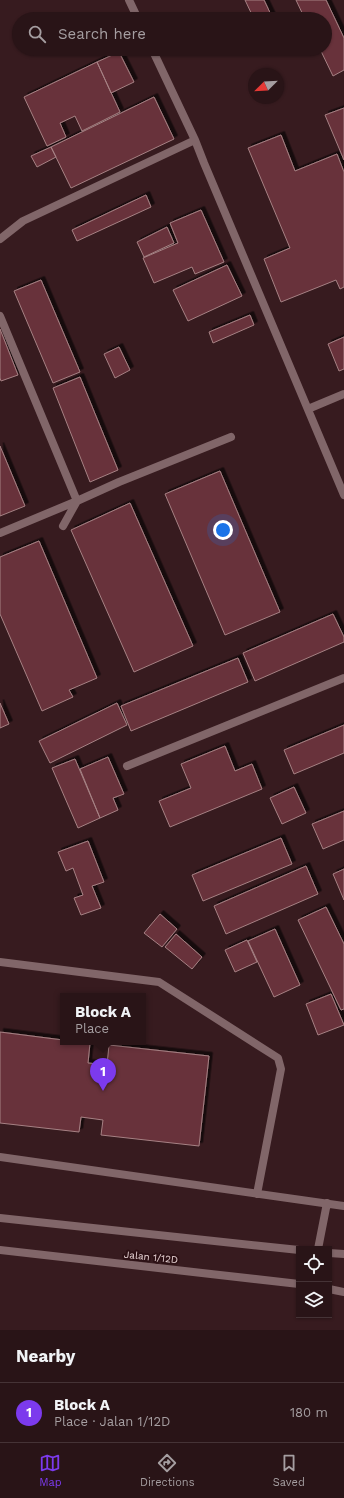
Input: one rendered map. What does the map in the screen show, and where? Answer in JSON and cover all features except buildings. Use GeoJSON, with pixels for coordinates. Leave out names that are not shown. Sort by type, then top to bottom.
{"type":"FeatureCollection","features":[{"type":"Feature","properties":{"kind":"street"},"geometry":{"type":"LineString","coordinates":[[129,0],[135,12]]}},
{"type":"Feature","properties":{"kind":"street"},"geometry":{"type":"LineString","coordinates":[[155,56],[195,140],[344,495]]}},
{"type":"Feature","properties":{"kind":"street"},"geometry":{"type":"LineString","coordinates":[[0,239],[23,221],[195,140]]}},
{"type":"Feature","properties":{"kind":"street"},"geometry":{"type":"LineString","coordinates":[[0,316],[77,501]]}},
{"type":"Feature","properties":{"kind":"street"},"geometry":{"type":"LineString","coordinates":[[308,409],[344,394]]}},
{"type":"Feature","properties":{"kind":"street"},"geometry":{"type":"LineString","coordinates":[[0,533],[119,482],[231,437]]}},
{"type":"Feature","properties":{"kind":"street"},"geometry":{"type":"LineString","coordinates":[[63,526],[77,501]]}},
{"type":"Feature","properties":{"kind":"street"},"geometry":{"type":"LineString","coordinates":[[127,766],[344,678]]}},
{"type":"Feature","properties":{"kind":"street"},"geometry":{"type":"LineString","coordinates":[[0,962],[159,982],[278,1058],[281,1069],[257,1194]]}},
{"type":"Feature","properties":{"kind":"street"},"geometry":{"type":"LineString","coordinates":[[0,1156],[344,1206]]}},
{"type":"Feature","properties":{"kind":"street"},"geometry":{"type":"LineString","coordinates":[[319,1246],[327,1203]]}},
{"type":"Feature","properties":{"kind":"street"},"geometry":{"type":"LineString","coordinates":[[0,1218],[296,1250]]}},
{"type":"Feature","properties":{"kind":"street","name":"Jalan 1/12D"},"geometry":{"type":"LineString","coordinates":[[0,1250],[296,1284]]}},
{"type":"Feature","properties":{"kind":"street"},"geometry":{"type":"LineString","coordinates":[[332,1253],[344,1254]]}},
{"type":"Feature","properties":{"kind":"street"},"geometry":{"type":"LineString","coordinates":[[332,1290],[344,1292]]}},
{"type":"Feature","properties":{"kind":"place","name":"Block A"},"geometry":{"type":"Point","coordinates":[103,1091]}}]}
